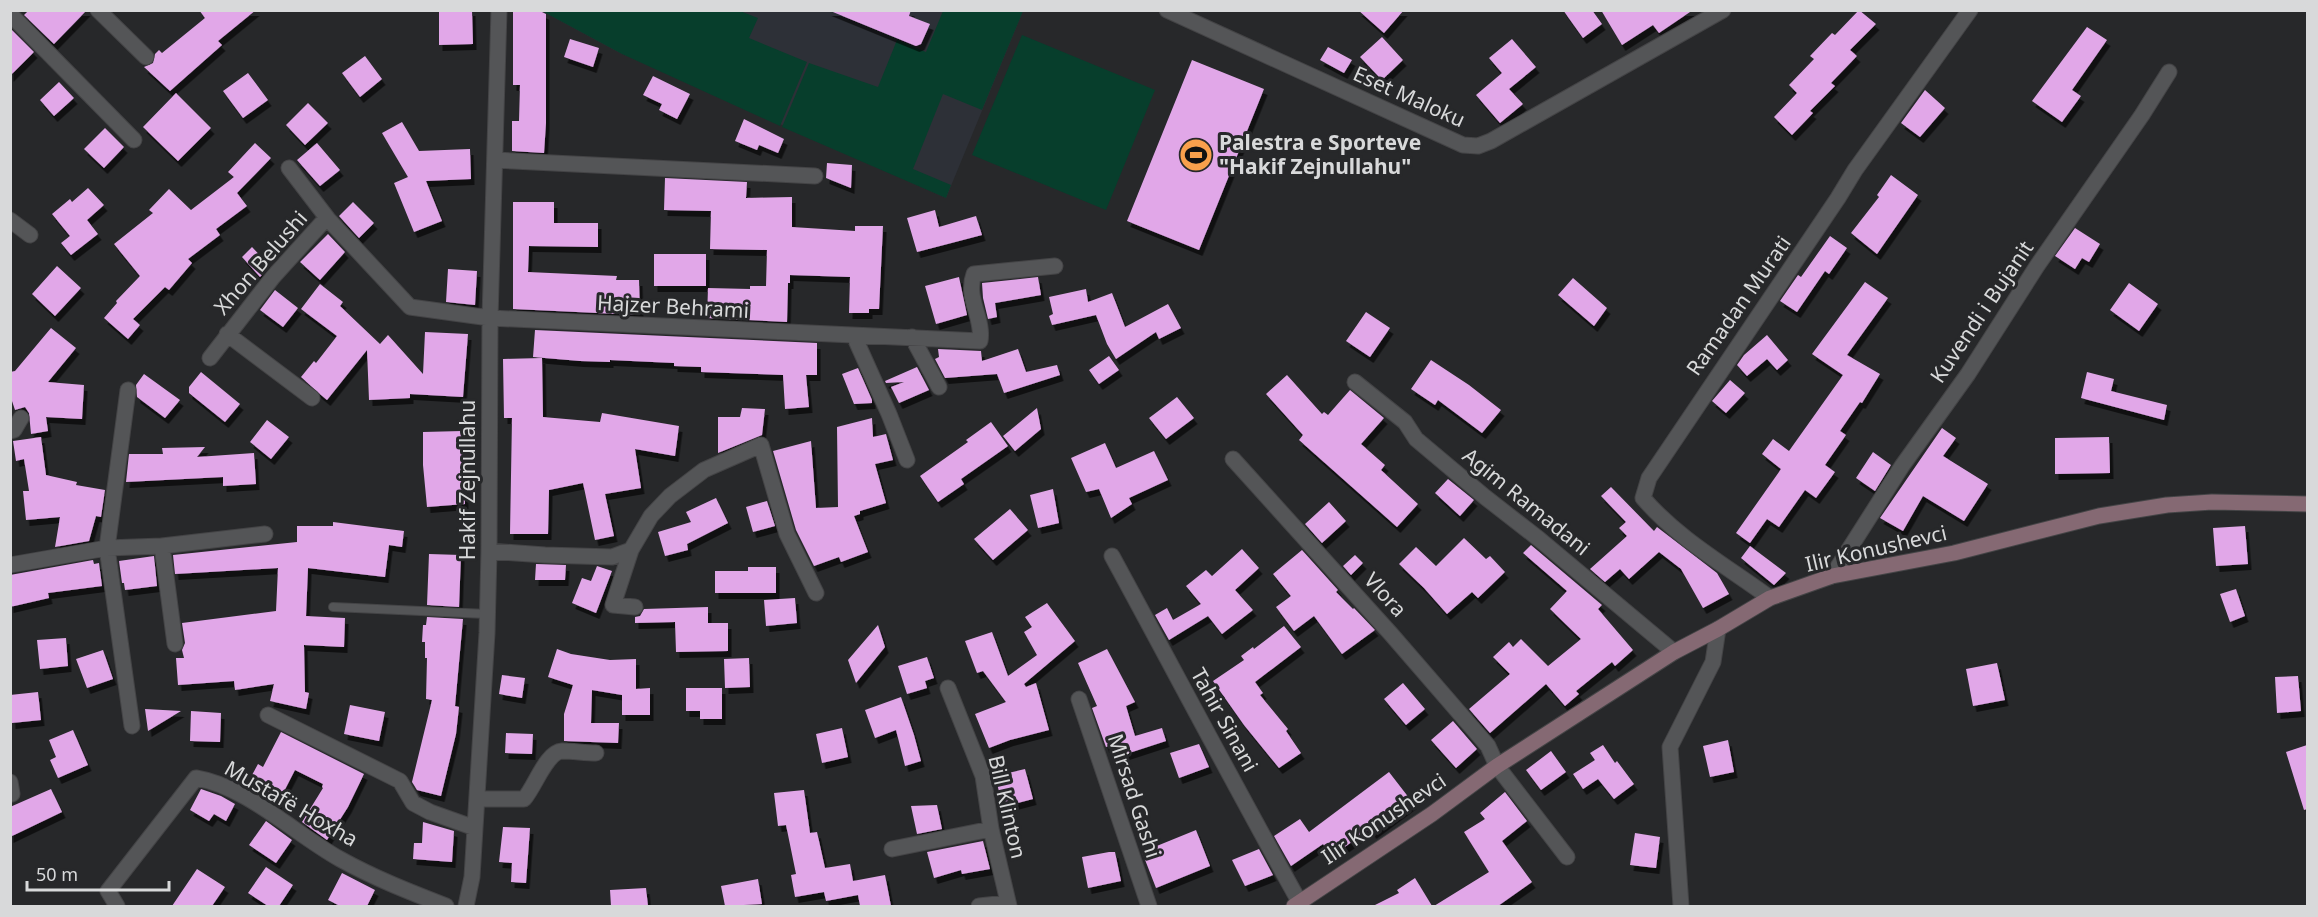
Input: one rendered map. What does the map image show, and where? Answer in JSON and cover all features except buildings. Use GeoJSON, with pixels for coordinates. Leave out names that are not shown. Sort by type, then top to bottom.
{"type":"FeatureCollection","features":[{"type":"Feature","properties":{"kind":"street"},"geometry":{"type":"LineString","coordinates":[[98,10],[146,57]]}},
{"type":"Feature","properties":{"kind":"street","name":"Hakif Zejnullahu"},"geometry":{"type":"LineString","coordinates":[[466,906],[472,877],[487,614],[490,318],[499,10]]}},
{"type":"Feature","properties":{"kind":"street","name":"Eset Maloku"},"geometry":{"type":"LineString","coordinates":[[1167,10],[1463,145],[1478,146],[1529,121],[1723,10]]}},
{"type":"Feature","properties":{"kind":"street","name":"Ramadan Murati"},"geometry":{"type":"LineString","coordinates":[[1770,598],[1684,536],[1655,512],[1643,498],[1649,478],[1855,170],[1970,10]]}},
{"type":"Feature","properties":{"kind":"street"},"geometry":{"type":"LineString","coordinates":[[10,14],[134,140]]}},
{"type":"Feature","properties":{"kind":"street","name":"Kuvendi i Bujanit"},"geometry":{"type":"LineString","coordinates":[[1832,576],[1902,465],[1968,374],[2037,266],[2142,115],[2169,72]]}},
{"type":"Feature","properties":{"kind":"street"},"geometry":{"type":"LineString","coordinates":[[495,160],[814,176]]}},
{"type":"Feature","properties":{"kind":"street","name":"Xhon Belushi"},"geometry":{"type":"LineString","coordinates":[[289,168],[328,219],[410,307],[490,318]]}},
{"type":"Feature","properties":{"kind":"street","name":"Xhon Belushi"},"geometry":{"type":"LineString","coordinates":[[210,358],[273,277],[328,219]]}},
{"type":"Feature","properties":{"kind":"street"},"geometry":{"type":"LineString","coordinates":[[10,220],[30,236]]}},
{"type":"Feature","properties":{"kind":"street","name":"Hajzer Behrami"},"geometry":{"type":"LineString","coordinates":[[490,318],[980,341],[982,329],[972,299],[970,284],[974,274],[1055,266]]}},
{"type":"Feature","properties":{"kind":"street","name":"Xhon Belushi"},"geometry":{"type":"LineString","coordinates":[[227,334],[312,398]]}},
{"type":"Feature","properties":{"kind":"street"},"geometry":{"type":"LineString","coordinates":[[854,336],[890,414],[907,460]]}},
{"type":"Feature","properties":{"kind":"street"},"geometry":{"type":"LineString","coordinates":[[912,337],[939,387]]}},
{"type":"Feature","properties":{"kind":"street","name":"Agim Ramadani"},"geometry":{"type":"LineString","coordinates":[[1355,382],[1405,422],[1416,439],[1476,490],[1674,652]]}},
{"type":"Feature","properties":{"kind":"street"},"geometry":{"type":"LineString","coordinates":[[128,390],[107,548],[132,726]]}},
{"type":"Feature","properties":{"kind":"street"},"geometry":{"type":"LineString","coordinates":[[10,432],[14,430],[21,418]]}},
{"type":"Feature","properties":{"kind":"street"},"geometry":{"type":"LineString","coordinates":[[635,607],[613,605],[631,550],[651,516],[670,496],[704,470],[761,445],[787,534],[816,593]]}},
{"type":"Feature","properties":{"kind":"street","name":"Vlora"},"geometry":{"type":"LineString","coordinates":[[1233,459],[1391,634],[1488,746],[1497,766]]}},
{"type":"Feature","properties":{"kind":"street","name":"Ilir Konushevci"},"geometry":{"type":"LineString","coordinates":[[1297,904],[1432,814],[1497,766],[1674,652],[1770,598],[1832,576],[1954,553],[2099,516],[2167,505],[2212,502],[2307,504]]}},
{"type":"Feature","properties":{"kind":"street"},"geometry":{"type":"LineString","coordinates":[[10,565],[107,548],[162,546],[265,534]]}},
{"type":"Feature","properties":{"kind":"street"},"geometry":{"type":"LineString","coordinates":[[162,546],[175,644]]}},
{"type":"Feature","properties":{"kind":"street"},"geometry":{"type":"LineString","coordinates":[[489,551],[612,557],[631,550]]}},
{"type":"Feature","properties":{"kind":"street","name":"Tahir Sinani"},"geometry":{"type":"LineString","coordinates":[[1112,556],[1220,755],[1297,904]]}},
{"type":"Feature","properties":{"kind":"street"},"geometry":{"type":"LineString","coordinates":[[1681,906],[1670,747],[1713,662],[1718,629]]}},
{"type":"Feature","properties":{"kind":"street","name":"Bill Klinton"},"geometry":{"type":"LineString","coordinates":[[948,688],[983,776],[991,829],[1008,905],[979,906]]}},
{"type":"Feature","properties":{"kind":"street","name":"Mirsad Gashi"},"geometry":{"type":"LineString","coordinates":[[1079,699],[1149,906]]}},
{"type":"Feature","properties":{"kind":"street"},"geometry":{"type":"LineString","coordinates":[[268,716],[400,781],[413,803],[475,828]]}},
{"type":"Feature","properties":{"kind":"street"},"geometry":{"type":"LineString","coordinates":[[477,799],[524,799],[532,790],[548,759],[559,751],[596,753]]}},
{"type":"Feature","properties":{"kind":"street"},"geometry":{"type":"LineString","coordinates":[[1497,766],[1567,857]]}},
{"type":"Feature","properties":{"kind":"street","name":"Mustafë Hoxha"},"geometry":{"type":"LineString","coordinates":[[117,906],[108,891],[196,777],[212,780],[233,790],[340,859],[446,906]]}},
{"type":"Feature","properties":{"kind":"street"},"geometry":{"type":"LineString","coordinates":[[892,849],[991,829]]}},
{"type":"Feature","properties":{"kind":"lane"},"geometry":{"type":"LineString","coordinates":[[333,607],[487,614]]}},
{"type":"Feature","properties":{"kind":"shaded area"},"geometry":{"type":"Polygon","coordinates":[[[542,11],[1023,11],[946,198],[618,52],[542,11]]]}},
{"type":"Feature","properties":{"kind":"green space"},"geometry":{"type":"Polygon","coordinates":[[[542,11],[740,11],[758,18],[749,38],[807,62],[780,126],[622,54],[542,11]]]}},
{"type":"Feature","properties":{"kind":"green space"},"geometry":{"type":"Polygon","coordinates":[[[943,11],[1023,11],[982,110],[943,94],[913,169],[951,185],[946,198],[782,127],[809,63],[878,87],[897,40],[926,52],[943,11]]]}},
{"type":"Feature","properties":{"kind":"green space"},"geometry":{"type":"Polygon","coordinates":[[[1022,35],[1155,90],[1106,210],[972,155],[1022,35]]]}},
{"type":"Feature","properties":{"kind":"place","name":"Palestra e Sporteve \"Hakif Zejnullahu\""},"geometry":{"type":"Point","coordinates":[1196,155]}}]}
